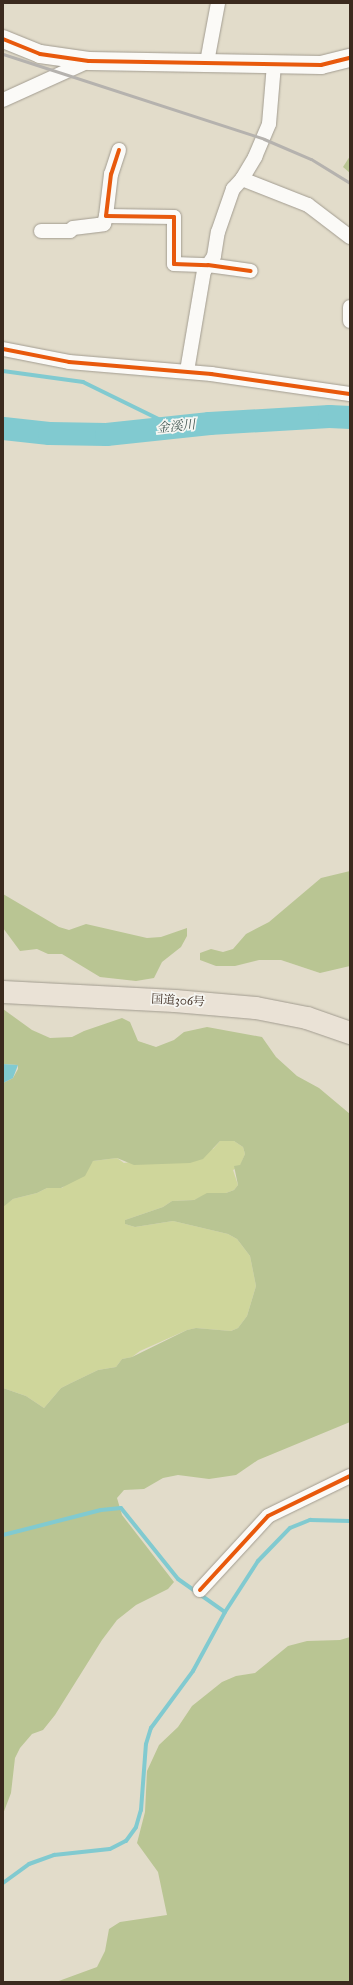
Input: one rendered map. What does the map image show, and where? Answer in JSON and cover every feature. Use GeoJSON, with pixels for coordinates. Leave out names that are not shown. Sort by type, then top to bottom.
{"type":"FeatureCollection","features":[{"type":"Feature","properties":{"kind":"highway","name":"国道306号"},"geometry":{"type":"LineString","coordinates":[[3,992],[176,1001],[250,1007],[308,1018],[350,1032]]}},
{"type":"Feature","properties":{"kind":"street"},"geometry":{"type":"LineString","coordinates":[[207,62],[218,3]]}},
{"type":"Feature","properties":{"kind":"street"},"geometry":{"type":"LineString","coordinates":[[3,40],[40,54],[89,61],[321,65],[350,58]]}},
{"type":"Feature","properties":{"kind":"street"},"geometry":{"type":"LineString","coordinates":[[3,100],[89,61]]}},
{"type":"Feature","properties":{"kind":"street"},"geometry":{"type":"LineString","coordinates":[[187,371],[198,295],[208,265],[214,256],[228,199],[232,189],[242,180],[269,124],[274,64]]}},
{"type":"Feature","properties":{"kind":"street"},"geometry":{"type":"LineString","coordinates":[[40,231],[70,231],[73,228],[104,224],[111,174],[119,150]]}},
{"type":"Feature","properties":{"kind":"street"},"geometry":{"type":"LineString","coordinates":[[242,180],[308,205],[350,237]]}},
{"type":"Feature","properties":{"kind":"street"},"geometry":{"type":"LineString","coordinates":[[106,216],[174,218],[174,264],[208,265],[251,271]]}},
{"type":"Feature","properties":{"kind":"street"},"geometry":{"type":"LineString","coordinates":[[350,307],[350,321]]}},
{"type":"Feature","properties":{"kind":"street"},"geometry":{"type":"LineString","coordinates":[[3,349],[96,366],[187,371],[350,394]]}},
{"type":"Feature","properties":{"kind":"street"},"geometry":{"type":"LineString","coordinates":[[200,1590],[261,1522],[275,1511],[310,1497],[350,1476]]}},
{"type":"Feature","properties":{"kind":"green space"},"geometry":{"type":"Polygon","coordinates":[[[350,156],[350,173],[343,167],[350,156]]]}},
{"type":"Feature","properties":{"kind":"green space"},"geometry":{"type":"Polygon","coordinates":[[[350,871],[350,966],[320,973],[281,960],[259,960],[235,966],[216,966],[200,960],[200,953],[211,949],[223,952],[233,949],[246,934],[269,922],[321,878],[350,871]]]}},
{"type":"Feature","properties":{"kind":"green space"},"geometry":{"type":"Polygon","coordinates":[[[3,894],[59,927],[69,930],[86,924],[147,938],[161,937],[187,928],[187,936],[181,947],[162,962],[154,978],[136,981],[100,977],[62,954],[48,954],[37,949],[20,951],[3,928],[3,894]]]}},
{"type":"Feature","properties":{"kind":"green space"},"geometry":{"type":"Polygon","coordinates":[[[3,1009],[32,1030],[50,1038],[72,1037],[84,1031],[122,1018],[130,1022],[138,1041],[156,1047],[174,1040],[184,1032],[207,1027],[262,1037],[276,1057],[297,1076],[319,1088],[350,1114],[350,1422],[258,1460],[236,1475],[209,1479],[178,1475],[163,1478],[144,1489],[124,1490],[117,1498],[122,1515],[174,1582],[168,1589],[136,1605],[117,1620],[102,1640],[55,1715],[43,1730],[32,1734],[20,1748],[15,1758],[11,1793],[3,1814],[3,1388],[26,1396],[44,1408],[61,1388],[98,1370],[116,1367],[122,1359],[132,1357],[187,1330],[196,1328],[231,1331],[238,1328],[247,1316],[256,1286],[250,1256],[237,1239],[228,1234],[173,1221],[135,1227],[125,1224],[125,1220],[163,1207],[172,1201],[194,1200],[207,1193],[226,1193],[234,1190],[238,1185],[234,1166],[240,1165],[245,1154],[243,1147],[234,1141],[220,1141],[203,1159],[190,1163],[134,1165],[117,1158],[93,1161],[85,1176],[61,1188],[47,1188],[37,1193],[13,1199],[3,1207],[3,1083],[13,1078],[18,1069],[18,1065],[3,1064],[3,1009]]]}},
{"type":"Feature","properties":{"kind":"green space"},"geometry":{"type":"Polygon","coordinates":[[[220,1141],[234,1141],[243,1147],[245,1154],[240,1166],[233,1170],[238,1185],[234,1190],[226,1193],[207,1194],[194,1200],[172,1201],[163,1207],[125,1220],[125,1224],[135,1227],[173,1221],[228,1234],[237,1239],[250,1256],[256,1286],[247,1316],[238,1328],[231,1331],[196,1328],[187,1330],[140,1351],[132,1357],[122,1359],[116,1367],[98,1370],[61,1388],[44,1408],[26,1396],[3,1388],[4,1205],[13,1199],[37,1193],[47,1188],[62,1188],[93,1161],[117,1158],[124,1163],[213,1149],[220,1141]]]}},
{"type":"Feature","properties":{"kind":"green space"},"geometry":{"type":"Polygon","coordinates":[[[350,1637],[350,1982],[56,1982],[97,1967],[105,1951],[109,1929],[120,1922],[167,1915],[158,1872],[137,1843],[145,1812],[147,1771],[159,1745],[178,1727],[192,1706],[222,1682],[236,1676],[255,1673],[288,1646],[307,1641],[340,1640],[350,1637]]]}},
{"type":"Feature","properties":{"kind":"water"},"geometry":{"type":"Polygon","coordinates":[[[3,1064],[18,1065],[13,1078],[3,1083],[3,1064]]]}},
{"type":"Feature","properties":{"kind":"waterway"},"geometry":{"type":"LineString","coordinates":[[3,371],[83,382],[173,426]]}},
{"type":"Feature","properties":{"kind":"waterway","name":"金溪川"},"geometry":{"type":"LineString","coordinates":[[3,428],[49,433],[106,434],[209,423],[329,416],[350,417]]}},
{"type":"Feature","properties":{"kind":"waterway"},"geometry":{"type":"LineString","coordinates":[[3,1535],[101,1510],[121,1508],[178,1579],[225,1612]]}},
{"type":"Feature","properties":{"kind":"waterway"},"geometry":{"type":"LineString","coordinates":[[3,1883],[29,1864],[54,1855],[110,1849],[126,1841],[136,1827],[141,1810],[146,1744],[151,1728],[193,1671],[225,1612],[258,1561],[290,1528],[310,1520],[350,1521]]}},
{"type":"Feature","properties":{"kind":"railway"},"geometry":{"type":"LineString","coordinates":[[3,54],[264,139],[311,159],[350,183]]}},
{"type":"Feature","properties":{"kind":"cycle path"},"geometry":{"type":"LineString","coordinates":[[3,39],[40,54],[89,61],[321,65],[350,58]]}},
{"type":"Feature","properties":{"kind":"cycle path"},"geometry":{"type":"LineString","coordinates":[[119,150],[111,174],[106,216],[174,217],[174,264],[208,265],[251,271]]}},
{"type":"Feature","properties":{"kind":"cycle path"},"geometry":{"type":"LineString","coordinates":[[3,349],[69,362],[211,374],[350,394]]}},
{"type":"Feature","properties":{"kind":"cycle path"},"geometry":{"type":"LineString","coordinates":[[200,1590],[268,1516],[350,1476]]}}]}
